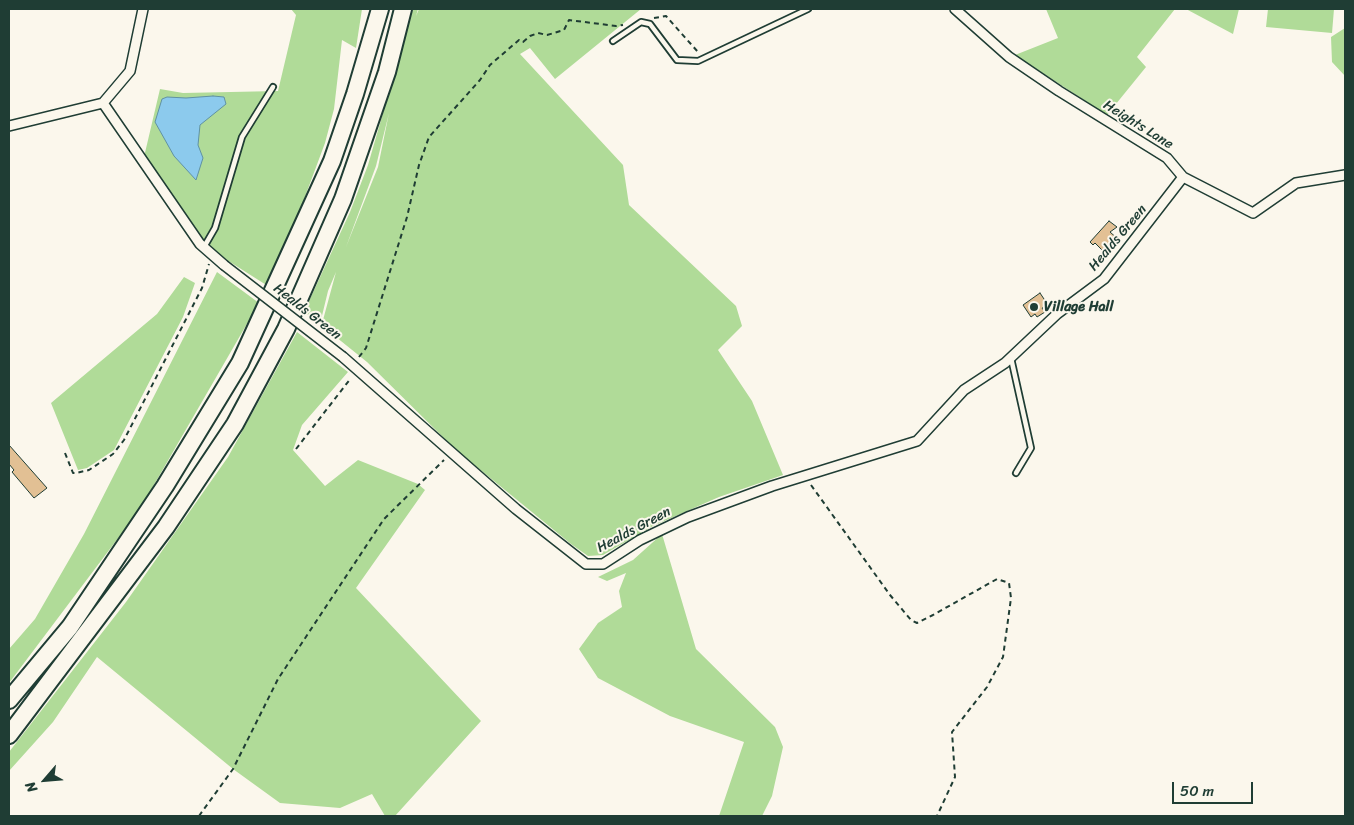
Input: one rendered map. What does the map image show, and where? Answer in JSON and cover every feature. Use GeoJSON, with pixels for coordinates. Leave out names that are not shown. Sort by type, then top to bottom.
{"type":"FeatureCollection","features":[{"type":"Feature","properties":{"kind":"highway"},"geometry":{"type":"LineString","coordinates":[[9,700],[70,627],[165,486],[240,363],[332,161],[355,94],[380,9]]}},
{"type":"Feature","properties":{"kind":"highway"},"geometry":{"type":"LineString","coordinates":[[9,735],[166,528],[235,424],[286,329],[343,199],[384,80],[403,9]]}},
{"type":"Feature","properties":{"kind":"street"},"geometry":{"type":"LineString","coordinates":[[9,126],[103,103],[130,71],[143,9]]}},
{"type":"Feature","properties":{"kind":"street","name":"Heights Lane"},"geometry":{"type":"LineString","coordinates":[[955,9],[1009,57],[1059,92],[1167,158],[1183,177],[1253,213],[1296,183],[1345,175]]}},
{"type":"Feature","properties":{"kind":"street","name":"Healds Green"},"geometry":{"type":"LineString","coordinates":[[103,103],[204,247],[212,255],[358,369],[516,509],[586,564],[603,564],[640,540],[688,517],[804,476],[917,441],[964,390],[1011,357],[1057,314],[1104,279],[1183,177]]}},
{"type":"Feature","properties":{"kind":"lane"},"geometry":{"type":"LineString","coordinates":[[613,41],[641,22],[650,24],[677,60],[698,61],[808,9]]}},
{"type":"Feature","properties":{"kind":"lane"},"geometry":{"type":"LineString","coordinates":[[204,247],[215,228],[242,137],[273,87]]}},
{"type":"Feature","properties":{"kind":"lane"},"geometry":{"type":"LineString","coordinates":[[1011,357],[1031,448],[1016,473]]}},
{"type":"Feature","properties":{"kind":"path"},"geometry":{"type":"LineString","coordinates":[[649,19],[666,16],[704,58]]}},
{"type":"Feature","properties":{"kind":"path"},"geometry":{"type":"LineString","coordinates":[[358,359],[366,348],[407,217],[419,165],[429,137],[480,80],[490,65],[519,40],[523,42],[530,36],[538,33],[547,35],[564,30],[569,20],[616,26],[624,24]]}},
{"type":"Feature","properties":{"kind":"path"},"geometry":{"type":"LineString","coordinates":[[65,453],[73,473],[76,473],[89,470],[113,454],[124,440],[202,288],[212,255]]}},
{"type":"Feature","properties":{"kind":"path"},"geometry":{"type":"LineString","coordinates":[[296,449],[358,369]]}},
{"type":"Feature","properties":{"kind":"path"},"geometry":{"type":"LineString","coordinates":[[199,816],[233,769],[278,679],[384,519],[452,452]]}},
{"type":"Feature","properties":{"kind":"path"},"geometry":{"type":"LineString","coordinates":[[804,476],[890,595],[911,620],[917,622],[925,619],[997,579],[1009,583],[1011,598],[1003,657],[987,687],[952,732],[955,777],[937,816]]}},
{"type":"Feature","properties":{"kind":"green space"},"geometry":{"type":"Polygon","coordinates":[[[291,9],[362,9],[356,48],[342,40],[334,109],[325,143],[271,288],[219,255],[198,234],[144,157],[160,89],[183,93],[278,91],[296,15],[291,9]]]}},
{"type":"Feature","properties":{"kind":"green space"},"geometry":{"type":"Polygon","coordinates":[[[413,9],[418,9],[416,16],[419,9],[641,9],[555,79],[530,48],[520,54],[623,165],[629,205],[736,306],[742,326],[718,350],[752,401],[783,475],[719,497],[653,526],[603,555],[588,556],[571,544],[456,450],[367,362],[331,333],[323,320],[336,272],[328,291],[320,324],[304,312],[350,212],[368,165],[413,9]],[[389,113],[376,166],[346,247],[378,167],[389,113]]]}},
{"type":"Feature","properties":{"kind":"green space"},"geometry":{"type":"Polygon","coordinates":[[[1046,9],[1175,9],[1137,57],[1146,67],[1107,115],[1015,55],[1058,38],[1046,9]]]}},
{"type":"Feature","properties":{"kind":"green space"},"geometry":{"type":"Polygon","coordinates":[[[1186,9],[1239,9],[1233,34],[1186,9]]]}},
{"type":"Feature","properties":{"kind":"green space"},"geometry":{"type":"Polygon","coordinates":[[[1268,9],[1334,9],[1332,33],[1266,27],[1268,9]]]}},
{"type":"Feature","properties":{"kind":"green space"},"geometry":{"type":"Polygon","coordinates":[[[1345,28],[1345,76],[1332,62],[1331,37],[1345,28]]]}},
{"type":"Feature","properties":{"kind":"green space"},"geometry":{"type":"Polygon","coordinates":[[[217,272],[259,303],[140,509],[9,683],[9,649],[35,619],[84,534],[217,272]]]}},
{"type":"Feature","properties":{"kind":"green space"},"geometry":{"type":"Polygon","coordinates":[[[184,277],[195,283],[183,317],[114,450],[87,468],[78,470],[51,403],[157,314],[184,277]]]}},
{"type":"Feature","properties":{"kind":"green space"},"geometry":{"type":"Polygon","coordinates":[[[297,332],[348,372],[302,425],[293,450],[325,486],[358,460],[418,484],[425,490],[356,588],[481,721],[395,816],[385,816],[372,794],[340,808],[280,803],[233,769],[97,657],[53,722],[9,771],[9,752],[126,602],[228,457],[297,332]]]}},
{"type":"Feature","properties":{"kind":"green space"},"geometry":{"type":"Polygon","coordinates":[[[662,534],[696,649],[775,727],[783,747],[772,796],[762,816],[719,816],[744,742],[670,716],[598,678],[579,649],[598,623],[622,607],[619,591],[626,573],[607,581],[598,577],[633,560],[662,534]]]}},
{"type":"Feature","properties":{"kind":"water"},"geometry":{"type":"Polygon","coordinates":[[[167,97],[224,97],[226,104],[200,125],[198,145],[203,158],[196,180],[174,156],[155,122],[162,99],[167,97]]]}},
{"type":"Feature","properties":{"kind":"building"},"geometry":{"type":"Polygon","coordinates":[[[1109,221],[1117,227],[1110,232],[1119,240],[1106,254],[1095,243],[1093,245],[1090,242],[1109,221]]]}},
{"type":"Feature","properties":{"kind":"building","name":"Village Hall"},"geometry":{"type":"Polygon","coordinates":[[[1040,293],[1048,305],[1042,308],[1045,312],[1037,317],[1035,314],[1031,317],[1023,305],[1040,293]]]}},
{"type":"Feature","properties":{"kind":"building"},"geometry":{"type":"Polygon","coordinates":[[[9,445],[47,488],[34,498],[12,472],[14,470],[9,464],[9,445]]]}},
{"type":"Feature","properties":{"kind":"place","name":"Village Hall"},"geometry":{"type":"Point","coordinates":[1034,307]}}]}
